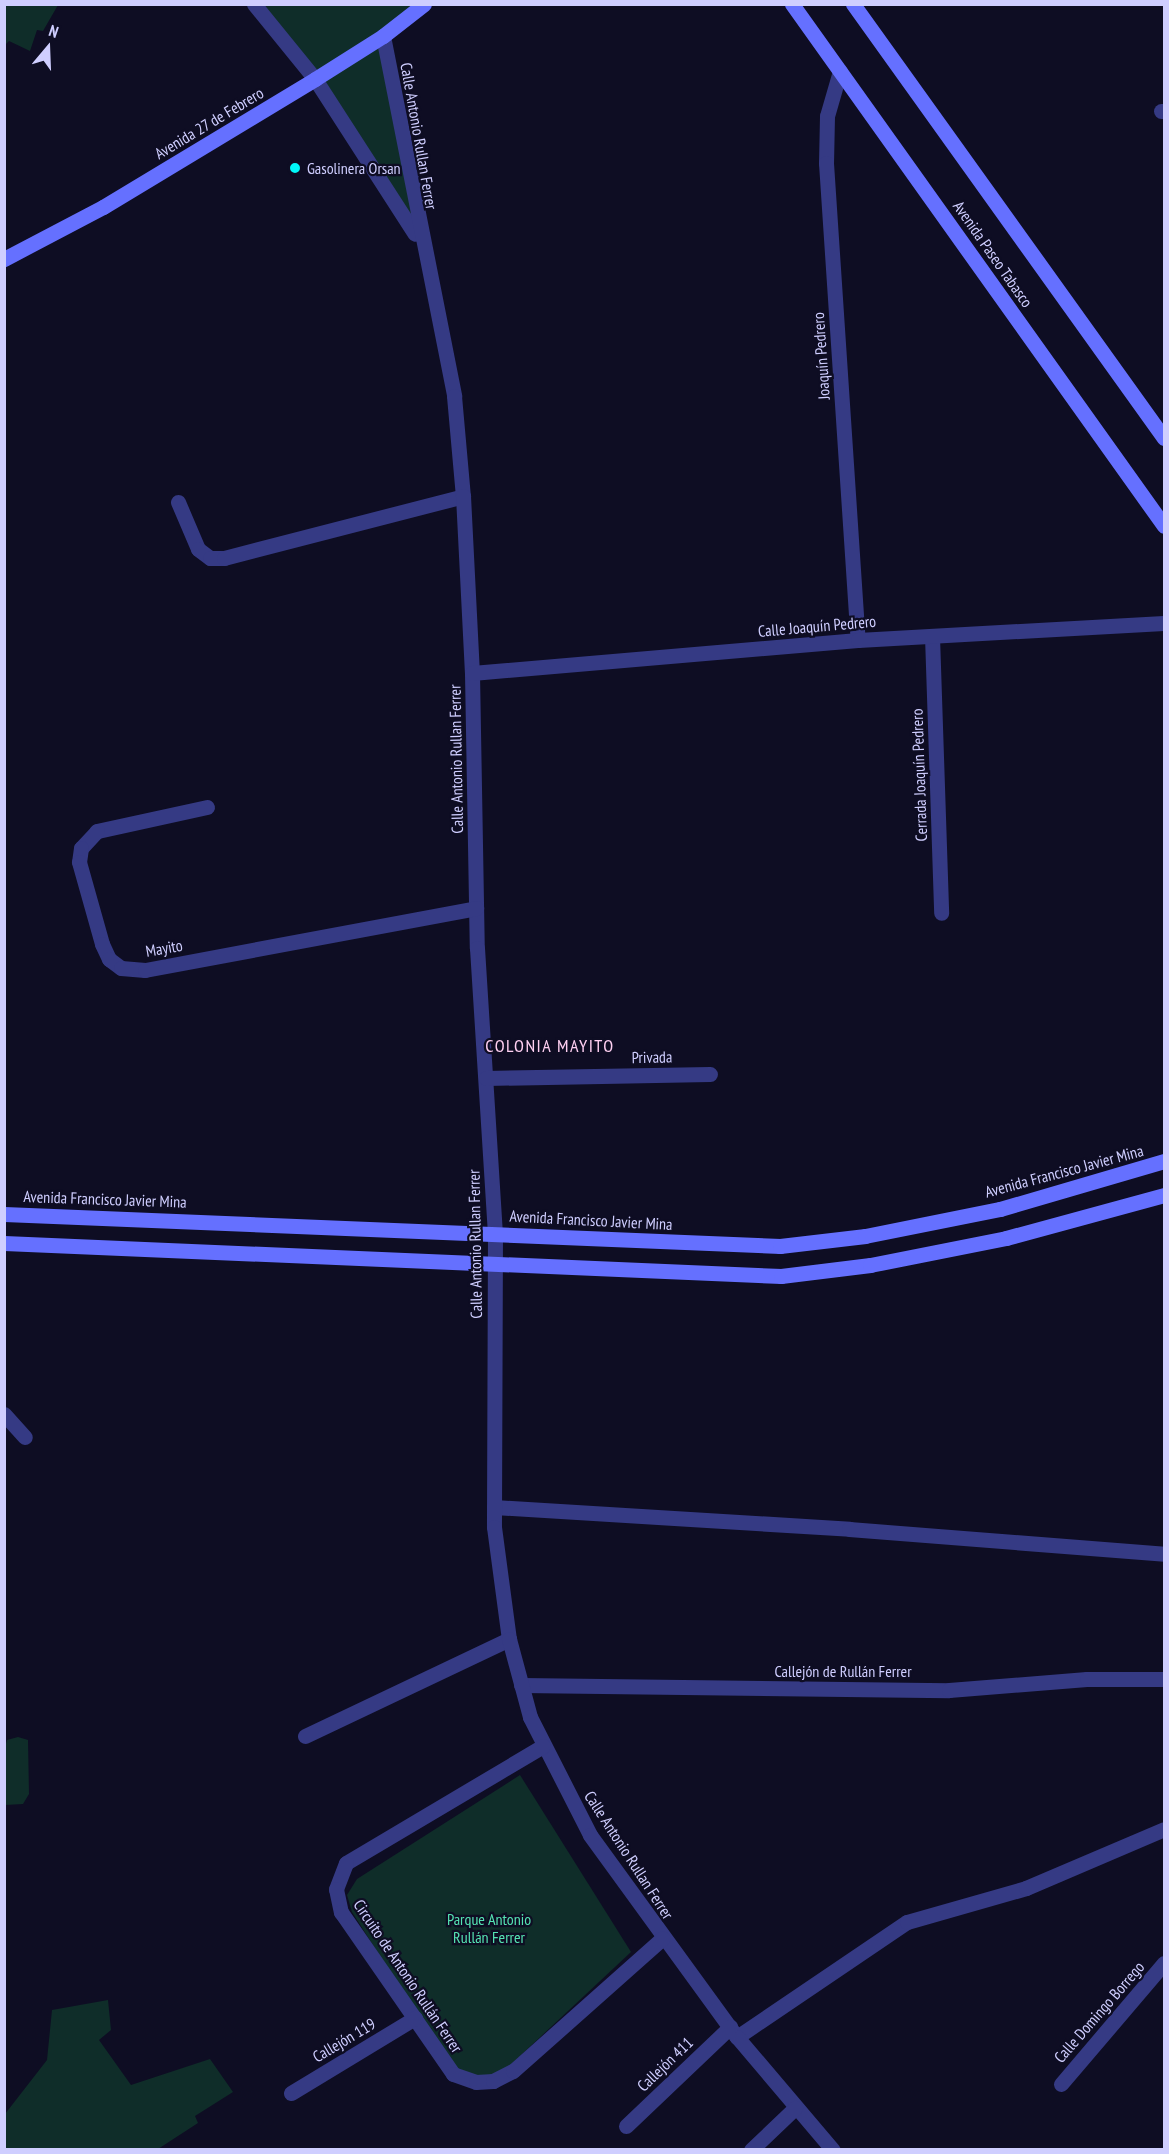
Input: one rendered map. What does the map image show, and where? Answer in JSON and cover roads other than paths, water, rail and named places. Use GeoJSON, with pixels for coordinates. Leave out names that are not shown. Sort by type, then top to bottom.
{"type":"FeatureCollection","features":[{"type":"Feature","properties":{"kind":"main road","name":"Avenida 27 de Febrero"},"geometry":{"type":"LineString","coordinates":[[4,259],[104,207],[315,79],[382,36],[424,4]]}},
{"type":"Feature","properties":{"kind":"main road","name":"Avenida Paseo Tabasco"},"geometry":{"type":"LineString","coordinates":[[792,4],[1164,526]]}},
{"type":"Feature","properties":{"kind":"main road","name":"Avenida Paseo Tabasco"},"geometry":{"type":"LineString","coordinates":[[853,4],[1164,438]]}},
{"type":"Feature","properties":{"kind":"main road","name":"Avenida Francisco Javier Mina"},"geometry":{"type":"LineString","coordinates":[[4,1214],[495,1232],[734,1246],[819,1242],[1020,1204],[1164,1161]]}},
{"type":"Feature","properties":{"kind":"main road"},"geometry":{"type":"LineString","coordinates":[[4,1243],[495,1262],[735,1277],[823,1272],[1006,1238],[1164,1195]]}},
{"type":"Feature","properties":{"kind":"street","name":"Calle Antonio Rullan Ferrer"},"geometry":{"type":"LineString","coordinates":[[254,4],[315,79],[420,241]]}},
{"type":"Feature","properties":{"kind":"street","name":"Calle Antonio Rullan Ferrer"},"geometry":{"type":"LineString","coordinates":[[382,36],[420,241],[454,396],[463,496],[472,673],[476,908],[495,1232],[495,1548],[509,1639],[521,1685],[543,1746],[590,1835],[733,2032],[832,2150]]}},
{"type":"Feature","properties":{"kind":"street","name":"Joaquín Pedrero"},"geometry":{"type":"LineString","coordinates":[[840,70],[827,116],[826,163],[858,640]]}},
{"type":"Feature","properties":{"kind":"street"},"geometry":{"type":"LineString","coordinates":[[178,502],[198,549],[210,558],[224,558],[463,496]]}},
{"type":"Feature","properties":{"kind":"street","name":"Calle Joaquín Pedrero"},"geometry":{"type":"LineString","coordinates":[[472,673],[858,640],[1164,623]]}},
{"type":"Feature","properties":{"kind":"street","name":"Cerrada Joaquín Pedrero"},"geometry":{"type":"LineString","coordinates":[[932,636],[941,913]]}},
{"type":"Feature","properties":{"kind":"street","name":"Mayito"},"geometry":{"type":"LineString","coordinates":[[207,807],[97,831],[86,840],[79,858],[93,914],[104,952],[121,968],[145,970],[476,908]]}},
{"type":"Feature","properties":{"kind":"street","name":"Privada"},"geometry":{"type":"LineString","coordinates":[[486,1078],[711,1074]]}},
{"type":"Feature","properties":{"kind":"street"},"geometry":{"type":"LineString","coordinates":[[4,1414],[25,1437]]}},
{"type":"Feature","properties":{"kind":"street"},"geometry":{"type":"LineString","coordinates":[[494,1507],[826,1527],[1164,1554]]}},
{"type":"Feature","properties":{"kind":"street"},"geometry":{"type":"LineString","coordinates":[[305,1736],[509,1639]]}},
{"type":"Feature","properties":{"kind":"street","name":"Callejón de Rullán Ferrer"},"geometry":{"type":"LineString","coordinates":[[521,1685],[949,1690],[1087,1679],[1164,1679]]}},
{"type":"Feature","properties":{"kind":"street","name":"Circuito de Antonio Rullán Ferrer"},"geometry":{"type":"LineString","coordinates":[[543,1746],[342,1870],[336,1896],[341,1912],[453,2074],[467,2081],[493,2081],[513,2072],[663,1938]]}},
{"type":"Feature","properties":{"kind":"street","name":"Callejón 411"},"geometry":{"type":"LineString","coordinates":[[626,2126],[733,2032],[907,1922],[1026,1888],[1164,1829]]}},
{"type":"Feature","properties":{"kind":"street","name":"Calle Domingo Borrego"},"geometry":{"type":"LineString","coordinates":[[1061,2084],[1164,1963]]}},
{"type":"Feature","properties":{"kind":"street","name":"Callejón 119"},"geometry":{"type":"LineString","coordinates":[[291,2093],[415,2018]]}},
{"type":"Feature","properties":{"kind":"street"},"geometry":{"type":"LineString","coordinates":[[751,2150],[795,2108]]}},
{"type":"Feature","properties":{"kind":"place","name":"Gasolinera Orsan"},"geometry":{"type":"Point","coordinates":[295,168]}},
{"type":"Feature","properties":{"kind":"district","name":"COLONIA MAYITO"},"geometry":{"type":"Point","coordinates":[550,1046]}},
{"type":"Feature","properties":{"kind":"park label","name":"Parque Antonio Rullán Ferrer"},"geometry":{"type":"Point","coordinates":[489,1928]}}]}
